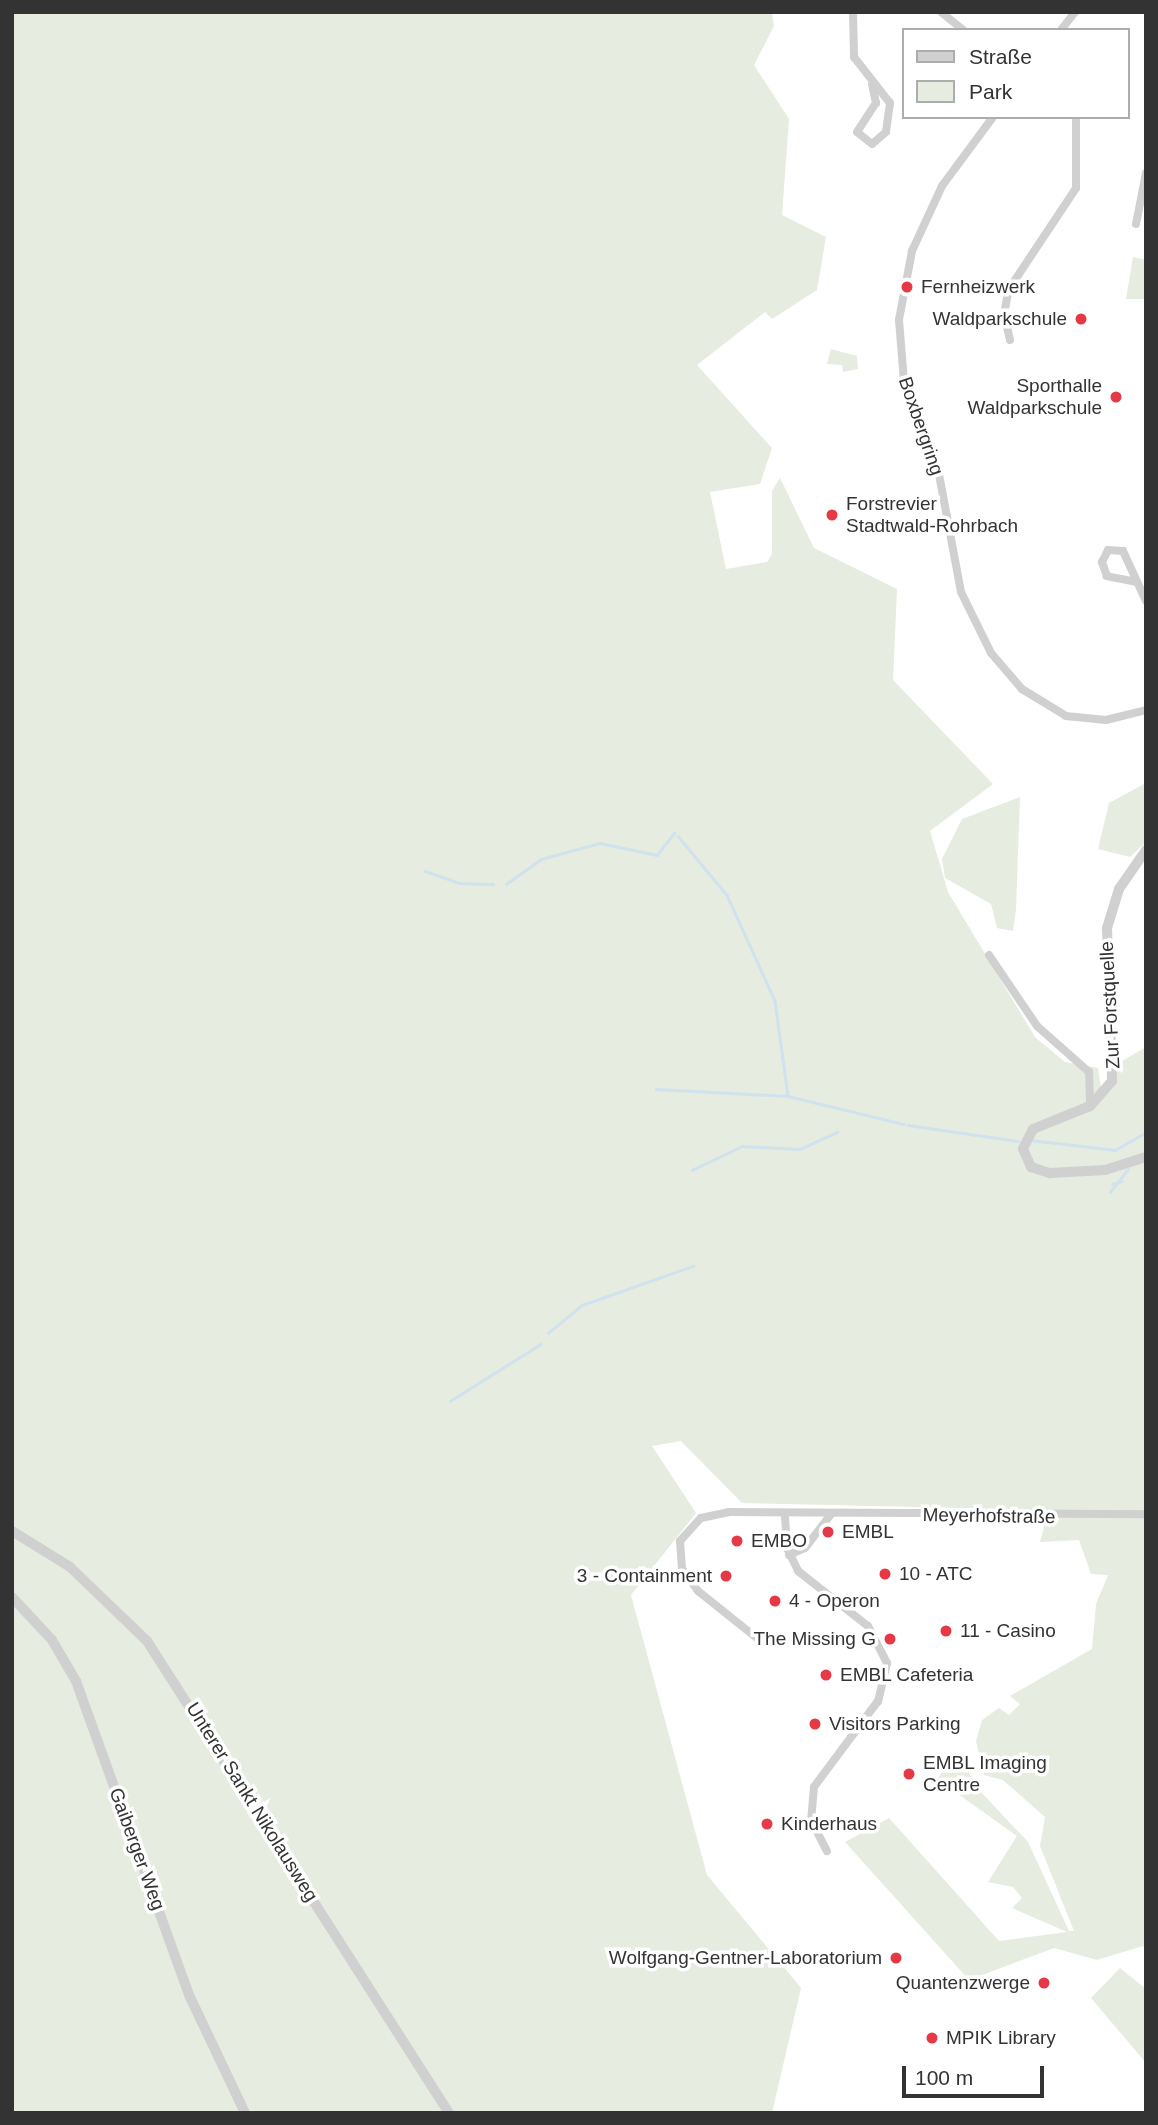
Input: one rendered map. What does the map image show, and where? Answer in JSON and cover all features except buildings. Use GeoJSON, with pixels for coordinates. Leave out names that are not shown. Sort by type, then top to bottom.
{"type":"FeatureCollection","features":[{"type":"Feature","properties":{"kind":"street"},"geometry":{"type":"LineString","coordinates":[[853,12],[854,57],[891,109],[886,132],[872,144],[857,132],[876,103],[872,84]]}},
{"type":"Feature","properties":{"kind":"street"},"geometry":{"type":"LineString","coordinates":[[941,12],[961,28]]}},
{"type":"Feature","properties":{"kind":"street","name":"Boxbergring"},"geometry":{"type":"LineString","coordinates":[[992,119],[942,186],[915,243],[899,320],[904,382],[938,469],[961,592],[991,653],[1022,689],[1066,716],[1106,720],[1146,710]]}},
{"type":"Feature","properties":{"kind":"street"},"geometry":{"type":"LineString","coordinates":[[1010,340],[1004,314],[1009,289],[1076,188],[1076,119]]}},
{"type":"Feature","properties":{"kind":"street"},"geometry":{"type":"LineString","coordinates":[[1136,223],[1146,173]]}},
{"type":"Feature","properties":{"kind":"street"},"geometry":{"type":"LineString","coordinates":[[1137,582],[1107,576],[1102,562],[1108,550],[1123,551],[1146,601]]}},
{"type":"Feature","properties":{"kind":"street","name":"Zur Forstquelle"},"geometry":{"type":"LineString","coordinates":[[1146,850],[1110,911],[1105,957],[1115,1069],[1107,1090],[1090,1106],[1031,1132],[1023,1145],[1028,1164],[1045,1172],[1096,1171],[1146,1157]]}},
{"type":"Feature","properties":{"kind":"street"},"geometry":{"type":"LineString","coordinates":[[989,955],[1037,1026],[1090,1072],[1090,1106]]}},
{"type":"Feature","properties":{"kind":"street"},"geometry":{"type":"LineString","coordinates":[[789,1555],[805,1548],[832,1513]]}},
{"type":"Feature","properties":{"kind":"street","name":"Meyerhofstraße"},"geometry":{"type":"LineString","coordinates":[[758,1639],[693,1586],[678,1546],[688,1527],[708,1515],[785,1517],[832,1513],[1146,1514]]}},
{"type":"Feature","properties":{"kind":"street"},"geometry":{"type":"LineString","coordinates":[[785,1517],[789,1555],[806,1579],[868,1626],[887,1663],[878,1701],[814,1787],[811,1820],[827,1851]]}},
{"type":"Feature","properties":{"kind":"street","name":"Unterer Sankt Nikolausweg"},"geometry":{"type":"LineString","coordinates":[[12,1531],[70,1567],[147,1641],[449,2113]]}},
{"type":"Feature","properties":{"kind":"street","name":"Gaiberger Weg"},"geometry":{"type":"LineString","coordinates":[[12,1597],[52,1640],[81,1692],[190,1997],[245,2113]]}},
{"type":"Feature","properties":{"kind":"green space"},"geometry":{"type":"Polygon","coordinates":[[[12,12],[772,12],[774,26],[754,65],[789,119],[782,215],[826,237],[817,290],[772,319],[765,312],[697,365],[772,448],[760,484],[710,492],[726,569],[767,562],[772,554],[772,491],[780,478],[814,548],[897,589],[893,680],[993,784],[930,831],[948,892],[1035,1037],[1065,1062],[1098,1068],[1101,1088],[1122,1061],[1146,1047],[1146,1945],[1097,1960],[1054,1948],[969,1980],[845,1842],[889,1818],[999,1941],[1067,1932],[1012,1908],[1022,1898],[1013,1887],[988,1882],[1017,1836],[937,1779],[957,1754],[980,1791],[1028,1842],[1069,1931],[1074,1931],[1040,1846],[1045,1817],[1003,1780],[984,1775],[976,1741],[982,1720],[999,1708],[1009,1715],[1020,1704],[1010,1696],[1092,1649],[1096,1604],[1108,1575],[1091,1574],[1079,1540],[1040,1542],[1049,1510],[742,1503],[681,1441],[652,1446],[696,1513],[631,1595],[707,1875],[801,1988],[772,2113],[12,2113],[12,12]]]}},
{"type":"Feature","properties":{"kind":"green space"},"geometry":{"type":"Polygon","coordinates":[[[1133,257],[1146,260],[1146,299],[1126,299],[1133,257]]]}},
{"type":"Feature","properties":{"kind":"green space"},"geometry":{"type":"Polygon","coordinates":[[[831,349],[857,356],[858,369],[843,372],[842,365],[827,364],[831,349]]]}},
{"type":"Feature","properties":{"kind":"green space"},"geometry":{"type":"Polygon","coordinates":[[[1146,783],[1146,842],[1130,857],[1098,849],[1109,803],[1146,783]]]}},
{"type":"Feature","properties":{"kind":"green space"},"geometry":{"type":"Polygon","coordinates":[[[1020,797],[1013,931],[997,928],[991,904],[945,878],[942,859],[962,819],[1020,797]]]}},
{"type":"Feature","properties":{"kind":"green space"},"geometry":{"type":"Polygon","coordinates":[[[1120,1968],[1146,1989],[1146,2063],[1091,1998],[1120,1968]]]}},
{"type":"Feature","properties":{"kind":"waterway"},"geometry":{"type":"LineString","coordinates":[[506,884],[541,859],[600,843],[657,855],[674,833]]}},
{"type":"Feature","properties":{"kind":"waterway"},"geometry":{"type":"LineString","coordinates":[[678,836],[727,895],[775,1001],[788,1096]]}},
{"type":"Feature","properties":{"kind":"waterway"},"geometry":{"type":"LineString","coordinates":[[425,871],[459,883],[493,884]]}},
{"type":"Feature","properties":{"kind":"waterway"},"geometry":{"type":"LineString","coordinates":[[656,1089],[788,1096],[904,1124]]}},
{"type":"Feature","properties":{"kind":"waterway"},"geometry":{"type":"LineString","coordinates":[[908,1125],[1018,1141]]}},
{"type":"Feature","properties":{"kind":"waterway"},"geometry":{"type":"LineString","coordinates":[[692,1170],[742,1146],[800,1149],[837,1132]]}},
{"type":"Feature","properties":{"kind":"waterway"},"geometry":{"type":"LineString","coordinates":[[1030,1140],[1115,1150],[1146,1132]]}},
{"type":"Feature","properties":{"kind":"waterway"},"geometry":{"type":"LineString","coordinates":[[1110,1192],[1128,1169]]}},
{"type":"Feature","properties":{"kind":"waterway"},"geometry":{"type":"LineString","coordinates":[[1112,1184],[1122,1181]]}},
{"type":"Feature","properties":{"kind":"waterway"},"geometry":{"type":"LineString","coordinates":[[548,1333],[582,1305],[693,1266]]}},
{"type":"Feature","properties":{"kind":"waterway"},"geometry":{"type":"LineString","coordinates":[[450,1401],[541,1344]]}},
{"type":"Feature","properties":{"kind":"place","name":"Fernheizwerk"},"geometry":{"type":"Point","coordinates":[907,287]}},
{"type":"Feature","properties":{"kind":"place","name":"Waldparkschule"},"geometry":{"type":"Point","coordinates":[1081,319]}},
{"type":"Feature","properties":{"kind":"place","name":"Sporthalle Waldparkschule"},"geometry":{"type":"Point","coordinates":[1116,397]}},
{"type":"Feature","properties":{"kind":"place","name":"Forstrevier Stadtwald-Rohrbach"},"geometry":{"type":"Point","coordinates":[832,515]}},
{"type":"Feature","properties":{"kind":"place","name":"EMBL"},"geometry":{"type":"Point","coordinates":[828,1532]}},
{"type":"Feature","properties":{"kind":"place","name":"EMBO"},"geometry":{"type":"Point","coordinates":[737,1541]}},
{"type":"Feature","properties":{"kind":"place","name":"10 - ATC"},"geometry":{"type":"Point","coordinates":[885,1574]}},
{"type":"Feature","properties":{"kind":"place","name":"3 - Containment"},"geometry":{"type":"Point","coordinates":[726,1576]}},
{"type":"Feature","properties":{"kind":"place","name":"4 - Operon"},"geometry":{"type":"Point","coordinates":[775,1601]}},
{"type":"Feature","properties":{"kind":"place","name":"11 - Casino"},"geometry":{"type":"Point","coordinates":[946,1631]}},
{"type":"Feature","properties":{"kind":"place","name":"The Missing G"},"geometry":{"type":"Point","coordinates":[890,1639]}},
{"type":"Feature","properties":{"kind":"place","name":"EMBL Cafeteria"},"geometry":{"type":"Point","coordinates":[826,1675]}},
{"type":"Feature","properties":{"kind":"place","name":"Visitors Parking"},"geometry":{"type":"Point","coordinates":[815,1724]}},
{"type":"Feature","properties":{"kind":"place","name":"EMBL Imaging Centre"},"geometry":{"type":"Point","coordinates":[909,1774]}},
{"type":"Feature","properties":{"kind":"place","name":"Kinderhaus"},"geometry":{"type":"Point","coordinates":[767,1824]}},
{"type":"Feature","properties":{"kind":"place","name":"Wolfgang-Gentner-Laboratorium"},"geometry":{"type":"Point","coordinates":[896,1958]}},
{"type":"Feature","properties":{"kind":"place","name":"Quantenzwerge"},"geometry":{"type":"Point","coordinates":[1044,1983]}},
{"type":"Feature","properties":{"kind":"place","name":"MPIK Library"},"geometry":{"type":"Point","coordinates":[932,2038]}}]}
